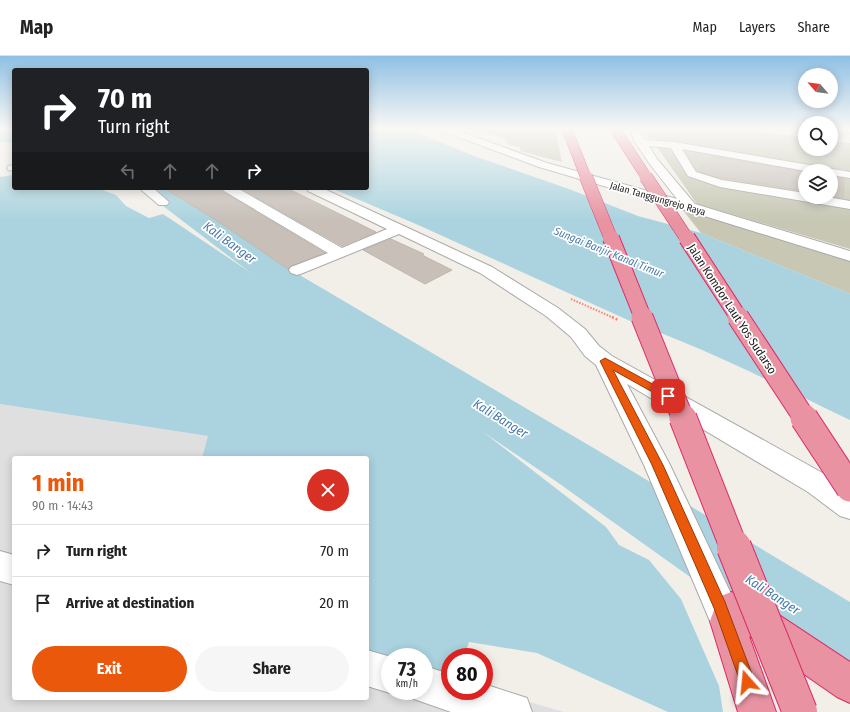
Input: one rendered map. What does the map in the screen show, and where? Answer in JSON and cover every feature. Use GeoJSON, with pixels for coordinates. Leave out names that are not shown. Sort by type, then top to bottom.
{"type":"FeatureCollection","features":[{"type":"Feature","properties":{"kind":"highway"},"geometry":{"type":"LineString","coordinates":[[579,160],[800,712]]}},
{"type":"Feature","properties":{"kind":"highway","name":"Jalan Komdor Laut Yos Sudarso"},"geometry":{"type":"LineString","coordinates":[[635,160],[850,488]]}},
{"type":"Feature","properties":{"kind":"highway"},"geometry":{"type":"LineString","coordinates":[[757,712],[727,621],[730,609],[746,613],[850,684]]}},
{"type":"Feature","properties":{"kind":"street","name":"Jalan Tanggungrejo Raya"},"geometry":{"type":"LineString","coordinates":[[528,160],[850,256]]}},
{"type":"Feature","properties":{"kind":"street"},"geometry":{"type":"LineString","coordinates":[[654,160],[690,207]]}},
{"type":"Feature","properties":{"kind":"street"},"geometry":{"type":"LineString","coordinates":[[683,160],[692,174],[720,184],[798,196]]}},
{"type":"Feature","properties":{"kind":"street"},"geometry":{"type":"LineString","coordinates":[[759,160],[798,166]]}},
{"type":"Feature","properties":{"kind":"street"},"geometry":{"type":"LineString","coordinates":[[838,173],[850,175]]}},
{"type":"Feature","properties":{"kind":"street"},"geometry":{"type":"LineString","coordinates":[[148,190],[163,202]]}},
{"type":"Feature","properties":{"kind":"street"},"geometry":{"type":"LineString","coordinates":[[231,190],[340,253]]}},
{"type":"Feature","properties":{"kind":"street"},"geometry":{"type":"LineString","coordinates":[[307,190],[392,232],[486,270],[552,312],[578,333],[592,351],[605,361],[818,484],[850,507]]}},
{"type":"Feature","properties":{"kind":"street"},"geometry":{"type":"LineString","coordinates":[[838,203],[850,205]]}},
{"type":"Feature","properties":{"kind":"street"},"geometry":{"type":"LineString","coordinates":[[297,270],[392,232]]}},
{"type":"Feature","properties":{"kind":"street"},"geometry":{"type":"LineString","coordinates":[[605,361],[657,465],[727,621]]}},
{"type":"Feature","properties":{"kind":"street"},"geometry":{"type":"LineString","coordinates":[[0,566],[12,569]]}},
{"type":"Feature","properties":{"kind":"street"},"geometry":{"type":"LineString","coordinates":[[369,669],[381,672]]}},
{"type":"Feature","properties":{"kind":"street"},"geometry":{"type":"LineString","coordinates":[[433,688],[513,712]]}},
{"type":"Feature","properties":{"kind":"shaded area"},"geometry":{"type":"Polygon","coordinates":[[[553,160],[561,160],[562,162],[553,160]]]}},
{"type":"Feature","properties":{"kind":"shaded area"},"geometry":{"type":"Polygon","coordinates":[[[666,160],[766,160],[798,165],[798,204],[838,204],[838,172],[850,174],[850,249],[697,204],[666,160]]]}},
{"type":"Feature","properties":{"kind":"shaded area"},"geometry":{"type":"Polygon","coordinates":[[[776,160],[850,160],[850,172],[838,170],[838,164],[802,164],[776,160]]]}},
{"type":"Feature","properties":{"kind":"shaded area"},"geometry":{"type":"Polygon","coordinates":[[[678,204],[850,259],[850,294],[701,233],[678,204]]]}},
{"type":"Feature","properties":{"kind":"shaded area"},"geometry":{"type":"Polygon","coordinates":[[[0,404],[209,436],[203,456],[12,456],[12,700],[369,700],[369,654],[381,675],[381,700],[433,700],[433,691],[441,691],[441,700],[493,700],[493,692],[564,712],[0,712],[0,404]]]}},
{"type":"Feature","properties":{"kind":"water","name":"Sungai Banjir Kanal Timur"},"geometry":{"type":"Polygon","coordinates":[[[369,160],[484,160],[569,189],[638,216],[701,233],[850,294],[850,420],[720,358],[639,325],[416,224],[336,190],[369,190],[369,160]]]}},
{"type":"Feature","properties":{"kind":"water"},"geometry":{"type":"Polygon","coordinates":[[[12,175],[12,190],[102,190],[116,195],[126,206],[149,218],[163,214],[336,330],[417,381],[606,527],[619,545],[649,560],[681,599],[719,686],[723,712],[668,712],[537,653],[469,642],[467,648],[441,648],[441,676],[433,673],[433,648],[381,648],[381,654],[369,651],[369,456],[203,456],[208,436],[0,404],[0,177],[12,175]]]}},
{"type":"Feature","properties":{"kind":"building"},"geometry":{"type":"Polygon","coordinates":[[[708,160],[732,160],[798,171],[798,190],[715,176],[699,171],[708,160]]]}},
{"type":"Feature","properties":{"kind":"building"},"geometry":{"type":"Polygon","coordinates":[[[838,178],[844,179],[843,198],[838,197],[838,178]]]}},
{"type":"Feature","properties":{"kind":"building"},"geometry":{"type":"Polygon","coordinates":[[[167,190],[222,190],[325,253],[290,266],[288,269],[216,220],[167,190]]]}},
{"type":"Feature","properties":{"kind":"building"},"geometry":{"type":"Polygon","coordinates":[[[244,190],[291,190],[376,232],[342,246],[244,190]]]}},
{"type":"Feature","properties":{"kind":"building"},"geometry":{"type":"Polygon","coordinates":[[[391,239],[424,254],[422,255],[452,270],[425,284],[363,250],[391,239]]]}},
{"type":"Feature","properties":{"kind":"waterway","name":"Kali Banger"},"geometry":{"type":"LineString","coordinates":[[158,190],[290,285],[577,466],[850,645]]}},
{"type":"Feature","properties":{"kind":"route"},"geometry":{"type":"LineString","coordinates":[[668,396],[605,361],[657,465],[721,607],[747,682]]}}]}
